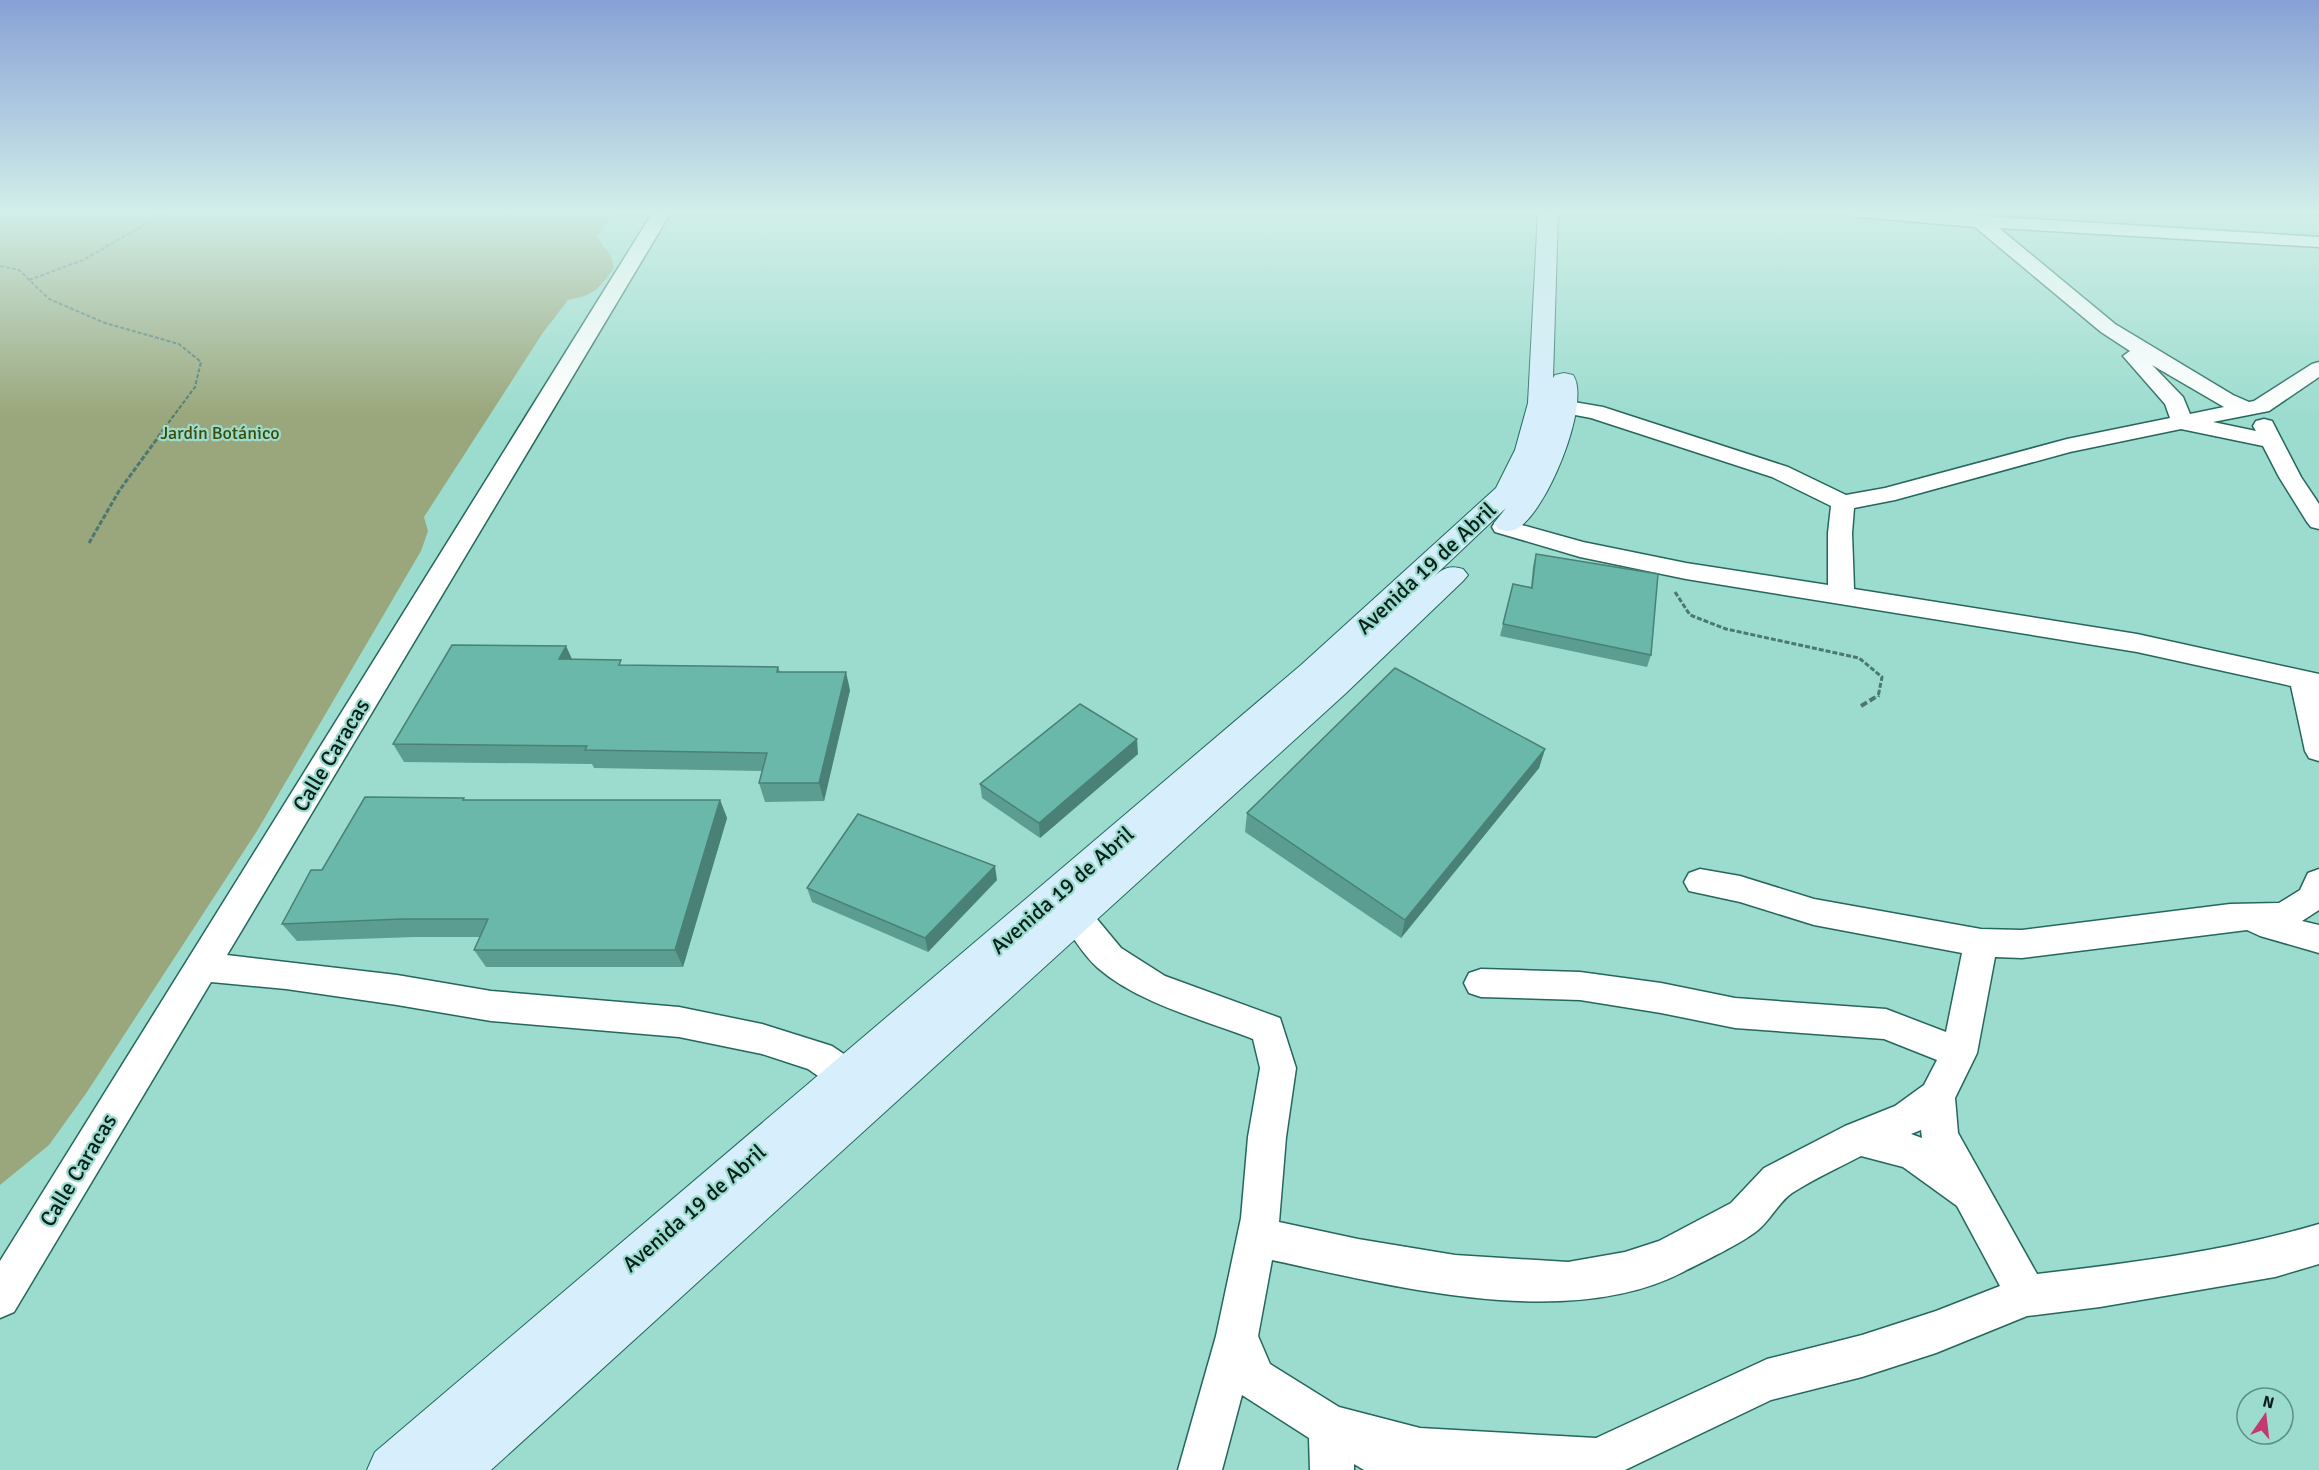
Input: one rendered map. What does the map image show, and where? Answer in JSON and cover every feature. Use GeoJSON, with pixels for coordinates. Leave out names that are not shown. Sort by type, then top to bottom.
{"type":"FeatureCollection","features":[{"type":"Feature","properties":{"kind":"street","name":"Calle Caracas"},"geometry":{"type":"LineString","coordinates":[[0,1298],[620,281]]}},
{"type":"Feature","properties":{"kind":"street","name":"Avenida 19 de Abril"},"geometry":{"type":"LineString","coordinates":[[393,1470],[1312,673],[1507,493],[1524,462],[1537,423],[1540,403],[1545,281]]}},
{"type":"Feature","properties":{"kind":"street","name":"Avenida 19 de Abril"},"geometry":{"type":"LineString","coordinates":[[453,1470],[1334,686],[1530,500],[1539,485],[1553,450],[1562,406],[1565,281]]}},
{"type":"Feature","properties":{"kind":"street"},"geometry":{"type":"LineString","coordinates":[[2051,281],[2108,328],[2205,389],[2254,407],[2271,441],[2319,522]]}},
{"type":"Feature","properties":{"kind":"street"},"geometry":{"type":"LineString","coordinates":[[2108,328],[2175,402],[2183,423]]}},
{"type":"Feature","properties":{"kind":"street"},"geometry":{"type":"LineString","coordinates":[[1562,406],[1595,412],[1780,472],[1843,503],[1887,495],[2067,446],[2254,407],[2319,368]]}},
{"type":"Feature","properties":{"kind":"street"},"geometry":{"type":"LineString","coordinates":[[2183,423],[2271,441]]}},
{"type":"Feature","properties":{"kind":"street"},"geometry":{"type":"LineString","coordinates":[[1841,595],[1840,533],[1843,503]]}},
{"type":"Feature","properties":{"kind":"street"},"geometry":{"type":"LineString","coordinates":[[1504,527],[1580,549],[1668,567],[2137,643],[2311,682],[2319,751]]}},
{"type":"Feature","properties":{"kind":"street"},"geometry":{"type":"LineString","coordinates":[[1700,882],[1740,890],[1814,912],[1981,943],[2022,944],[2230,917],[2284,916],[2313,898],[2319,882]]}},
{"type":"Feature","properties":{"kind":"street"},"geometry":{"type":"LineString","coordinates":[[1076,916],[1109,958],[1153,986],[1268,1029],[1278,1068],[1266,1137],[1257,1237],[1237,1336],[1200,1470]]}},
{"type":"Feature","properties":{"kind":"street"},"geometry":{"type":"LineString","coordinates":[[2230,917],[2284,928],[2319,939]]}},
{"type":"Feature","properties":{"kind":"street"},"geometry":{"type":"LineString","coordinates":[[1257,1237],[1303,1249],[1455,1275],[1568,1282],[1625,1272],[1667,1259],[1745,1216],[1777,1181],[1858,1138],[1908,1118],[1936,1097],[1959,1053],[1981,943]]}},
{"type":"Feature","properties":{"kind":"street"},"geometry":{"type":"LineString","coordinates":[[201,967],[386,988],[491,1006],[680,1022],[762,1038],[819,1057],[847,1076]]}},
{"type":"Feature","properties":{"kind":"street"},"geometry":{"type":"LineString","coordinates":[[1481,983],[1580,986],[1661,998],[1735,1013],[1886,1024],[1959,1053]]}},
{"type":"Feature","properties":{"kind":"street"},"geometry":{"type":"LineString","coordinates":[[1936,1097],[1940,1136],[1976,1198],[2027,1296]]}},
{"type":"Feature","properties":{"kind":"street"},"geometry":{"type":"LineString","coordinates":[[1858,1138],[1913,1152],[1976,1198]]}},
{"type":"Feature","properties":{"kind":"street"},"geometry":{"type":"LineString","coordinates":[[1330,1426],[1420,1450],[1599,1465],[1767,1380],[1862,1356],[1936,1332],[2027,1296],[2100,1287],[2265,1259],[2319,1244]]}},
{"type":"Feature","properties":{"kind":"street"},"geometry":{"type":"LineString","coordinates":[[1237,1336],[1255,1379],[1406,1470]]}},
{"type":"Feature","properties":{"kind":"street"},"geometry":{"type":"LineString","coordinates":[[1330,1426],[1332,1470]]}},
{"type":"Feature","properties":{"kind":"path"},"geometry":{"type":"LineString","coordinates":[[30,281],[49,299],[105,323],[179,344],[201,362],[195,387],[119,491],[88,543]]}},
{"type":"Feature","properties":{"kind":"path"},"geometry":{"type":"LineString","coordinates":[[1668,567],[1676,594],[1690,615],[1726,629],[1859,658],[1882,677],[1879,696],[1861,705]]}},
{"type":"Feature","properties":{"kind":"green space","name":"Jardín Botánico"},"geometry":{"type":"Polygon","coordinates":[[[0,281],[605,281],[590,293],[568,300],[542,334],[424,517],[428,531],[421,551],[257,831],[87,1092],[49,1145],[0,1185],[0,281]]]}},
{"type":"Feature","properties":{"kind":"building"},"geometry":{"type":"Polygon","coordinates":[[[1536,554],[1658,574],[1651,655],[1503,624],[1513,584],[1532,588],[1536,554]]]}},
{"type":"Feature","properties":{"kind":"building"},"geometry":{"type":"Polygon","coordinates":[[[452,645],[566,646],[559,659],[621,660],[619,665],[778,667],[777,672],[846,672],[819,783],[759,783],[767,753],[585,750],[587,746],[393,744],[452,645]]]}},
{"type":"Feature","properties":{"kind":"building"},"geometry":{"type":"Polygon","coordinates":[[[1395,668],[1545,749],[1405,920],[1247,813],[1395,668]]]}},
{"type":"Feature","properties":{"kind":"building"},"geometry":{"type":"Polygon","coordinates":[[[1080,704],[1137,739],[1039,823],[980,784],[1080,704]]]}},
{"type":"Feature","properties":{"kind":"building"},"geometry":{"type":"Polygon","coordinates":[[[365,797],[464,798],[463,800],[720,800],[675,950],[474,950],[488,919],[402,919],[282,924],[311,870],[322,870],[365,797]]]}},
{"type":"Feature","properties":{"kind":"building"},"geometry":{"type":"Polygon","coordinates":[[[858,814],[995,866],[925,938],[807,888],[858,814]]]}}]}
